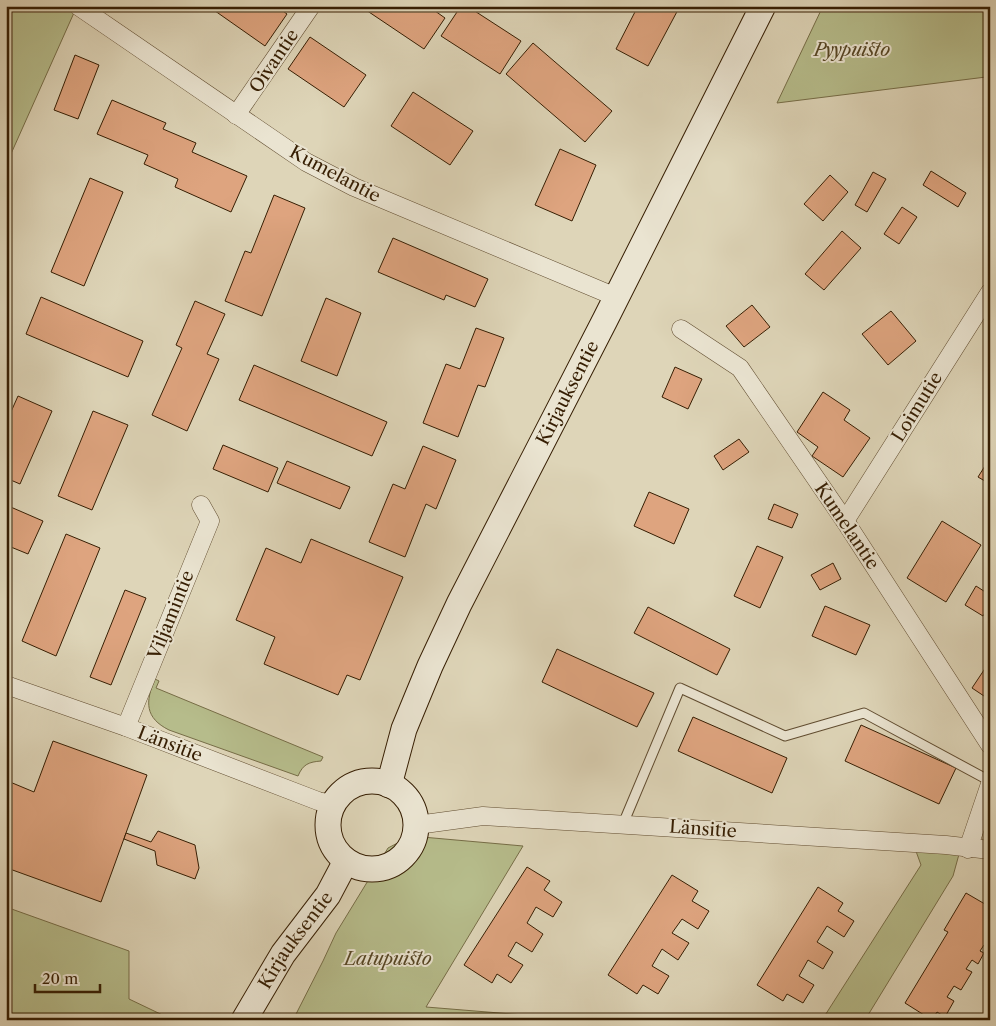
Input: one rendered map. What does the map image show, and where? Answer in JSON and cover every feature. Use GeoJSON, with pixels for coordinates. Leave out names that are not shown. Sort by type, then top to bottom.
{"type":"FeatureCollection","features":[{"type":"Feature","properties":{"kind":"street","name":"Kumelantie"},"geometry":{"type":"LineString","coordinates":[[78,6],[306,162],[354,187],[616,297]]}},
{"type":"Feature","properties":{"kind":"street","name":"Oivantie"},"geometry":{"type":"LineString","coordinates":[[236,115],[311,6]]}},
{"type":"Feature","properties":{"kind":"street","name":"Kirjauksentie"},"geometry":{"type":"LineString","coordinates":[[389,785],[404,729],[430,666],[459,604],[763,6]]}},
{"type":"Feature","properties":{"kind":"street","name":"Loimutie"},"geometry":{"type":"LineString","coordinates":[[845,521],[990,292]]}},
{"type":"Feature","properties":{"kind":"street","name":"Kumelantie"},"geometry":{"type":"LineString","coordinates":[[682,329],[740,368],[845,521],[990,745]]}},
{"type":"Feature","properties":{"kind":"street","name":"Viljamintie"},"geometry":{"type":"LineString","coordinates":[[126,727],[210,521],[201,505]]}},
{"type":"Feature","properties":{"kind":"street","name":"Länsitie"},"geometry":{"type":"LineString","coordinates":[[6,684],[126,727],[318,801],[334,805]]}},
{"type":"Feature","properties":{"kind":"street"},"geometry":{"type":"LineString","coordinates":[[372,781],[389,785],[398,789],[408,799],[414,811],[417,824],[414,838],[408,850],[399,860],[386,867],[373,869],[359,867],[346,860],[337,851],[330,838],[328,825],[331,811],[337,799],[347,789],[359,783],[372,781]]}},
{"type":"Feature","properties":{"kind":"street"},"geometry":{"type":"LineString","coordinates":[[968,849],[990,782]]}},
{"type":"Feature","properties":{"kind":"street","name":"Länsitie"},"geometry":{"type":"LineString","coordinates":[[417,824],[483,816],[938,845],[990,850]]}},
{"type":"Feature","properties":{"kind":"street","name":"Kirjauksentie"},"geometry":{"type":"LineString","coordinates":[[244,1020],[283,954],[328,895],[346,860]]}},
{"type":"Feature","properties":{"kind":"lane"},"geometry":{"type":"LineString","coordinates":[[623,824],[680,688],[785,736],[864,713],[990,782]]}},
{"type":"Feature","properties":{"kind":"green space"},"geometry":{"type":"Polygon","coordinates":[[[6,6],[77,6],[6,165],[6,6]]]}},
{"type":"Feature","properties":{"kind":"green space","name":"Pyypuisto"},"geometry":{"type":"Polygon","coordinates":[[[823,6],[990,6],[990,78],[777,103],[823,6]]]}},
{"type":"Feature","properties":{"kind":"green space"},"geometry":{"type":"Polygon","coordinates":[[[155,679],[159,681],[156,688],[323,757],[321,761],[304,766],[298,776],[169,730],[155,720],[149,709],[150,695],[155,679]]]}},
{"type":"Feature","properties":{"kind":"green space","name":"Latupuisto"},"geometry":{"type":"Polygon","coordinates":[[[411,836],[523,846],[426,1007],[585,1020],[293,1020],[336,933],[388,848],[411,836]]]}},
{"type":"Feature","properties":{"kind":"green space"},"geometry":{"type":"Polygon","coordinates":[[[913,843],[961,847],[953,876],[865,1020],[822,1020],[921,865],[913,843]]]}},
{"type":"Feature","properties":{"kind":"green space"},"geometry":{"type":"Polygon","coordinates":[[[6,907],[129,951],[129,999],[173,1020],[6,1020],[6,907]]]}},
{"type":"Feature","properties":{"kind":"building"},"geometry":{"type":"Polygon","coordinates":[[[208,6],[276,6],[287,14],[265,46],[208,6]]]}},
{"type":"Feature","properties":{"kind":"building"},"geometry":{"type":"Polygon","coordinates":[[[360,6],[428,6],[445,18],[424,49],[360,6]]]}},
{"type":"Feature","properties":{"kind":"building"},"geometry":{"type":"Polygon","coordinates":[[[461,6],[467,6],[521,41],[500,74],[441,36],[461,6]]]}},
{"type":"Feature","properties":{"kind":"building"},"geometry":{"type":"Polygon","coordinates":[[[638,6],[680,6],[648,66],[616,49],[638,6]]]}},
{"type":"Feature","properties":{"kind":"building"},"geometry":{"type":"Polygon","coordinates":[[[310,37],[366,75],[344,107],[288,69],[310,37]]]}},
{"type":"Feature","properties":{"kind":"building"},"geometry":{"type":"Polygon","coordinates":[[[533,43],[612,111],[585,142],[506,74],[533,43]]]}},
{"type":"Feature","properties":{"kind":"building"},"geometry":{"type":"Polygon","coordinates":[[[75,55],[99,65],[78,119],[54,110],[75,55]]]}},
{"type":"Feature","properties":{"kind":"building"},"geometry":{"type":"Polygon","coordinates":[[[413,92],[473,131],[450,165],[391,126],[413,92]]]}},
{"type":"Feature","properties":{"kind":"building"},"geometry":{"type":"Polygon","coordinates":[[[112,100],[166,123],[163,129],[196,143],[192,152],[247,176],[231,212],[175,187],[178,179],[144,164],[148,155],[97,134],[112,100]]]}},
{"type":"Feature","properties":{"kind":"building"},"geometry":{"type":"Polygon","coordinates":[[[560,149],[596,165],[572,221],[535,205],[560,149]]]}},
{"type":"Feature","properties":{"kind":"building"},"geometry":{"type":"Polygon","coordinates":[[[931,171],[966,193],[958,207],[923,185],[931,171]]]}},
{"type":"Feature","properties":{"kind":"building"},"geometry":{"type":"Polygon","coordinates":[[[873,172],[886,179],[867,212],[855,205],[873,172]]]}},
{"type":"Feature","properties":{"kind":"building"},"geometry":{"type":"Polygon","coordinates":[[[830,175],[848,192],[823,221],[804,204],[830,175]]]}},
{"type":"Feature","properties":{"kind":"building"},"geometry":{"type":"Polygon","coordinates":[[[90,178],[123,192],[84,286],[51,272],[90,178]]]}},
{"type":"Feature","properties":{"kind":"building"},"geometry":{"type":"Polygon","coordinates":[[[274,195],[305,208],[262,316],[225,301],[245,251],[251,253],[274,195]]]}},
{"type":"Feature","properties":{"kind":"building"},"geometry":{"type":"Polygon","coordinates":[[[902,207],[917,217],[899,244],[884,234],[902,207]]]}},
{"type":"Feature","properties":{"kind":"building"},"geometry":{"type":"Polygon","coordinates":[[[842,231],[861,248],[824,290],[805,274],[842,231]]]}},
{"type":"Feature","properties":{"kind":"building"},"geometry":{"type":"Polygon","coordinates":[[[393,238],[488,279],[475,307],[446,295],[444,300],[378,272],[393,238]]]}},
{"type":"Feature","properties":{"kind":"building"},"geometry":{"type":"Polygon","coordinates":[[[41,297],[143,341],[128,377],[26,334],[41,297]]]}},
{"type":"Feature","properties":{"kind":"building"},"geometry":{"type":"Polygon","coordinates":[[[326,298],[361,313],[337,376],[301,361],[326,298]]]}},
{"type":"Feature","properties":{"kind":"building"},"geometry":{"type":"Polygon","coordinates":[[[195,301],[225,314],[207,354],[219,359],[187,431],[152,415],[182,348],[176,345],[195,301]]]}},
{"type":"Feature","properties":{"kind":"building"},"geometry":{"type":"Polygon","coordinates":[[[752,305],[770,327],[744,347],[726,326],[752,305]]]}},
{"type":"Feature","properties":{"kind":"building"},"geometry":{"type":"Polygon","coordinates":[[[891,311],[916,341],[888,365],[862,334],[891,311]]]}},
{"type":"Feature","properties":{"kind":"building"},"geometry":{"type":"Polygon","coordinates":[[[476,328],[504,338],[485,387],[478,385],[458,437],[423,423],[446,364],[460,369],[476,328]]]}},
{"type":"Feature","properties":{"kind":"building"},"geometry":{"type":"Polygon","coordinates":[[[254,365],[387,422],[372,456],[239,400],[254,365]]]}},
{"type":"Feature","properties":{"kind":"building"},"geometry":{"type":"Polygon","coordinates":[[[675,367],[702,379],[688,409],[662,397],[675,367]]]}},
{"type":"Feature","properties":{"kind":"building"},"geometry":{"type":"Polygon","coordinates":[[[823,392],[850,410],[844,420],[870,438],[843,477],[812,456],[818,447],[797,432],[823,392]]]}},
{"type":"Feature","properties":{"kind":"building"},"geometry":{"type":"Polygon","coordinates":[[[18,396],[52,411],[20,484],[6,478],[6,423],[18,396]]]}},
{"type":"Feature","properties":{"kind":"building"},"geometry":{"type":"Polygon","coordinates":[[[93,411],[128,425],[92,510],[58,496],[93,411]]]}},
{"type":"Feature","properties":{"kind":"building"},"geometry":{"type":"Polygon","coordinates":[[[739,439],[749,452],[723,470],[714,456],[739,439]]]}},
{"type":"Feature","properties":{"kind":"building"},"geometry":{"type":"Polygon","coordinates":[[[223,445],[278,468],[268,492],[213,469],[223,445]]]}},
{"type":"Feature","properties":{"kind":"building"},"geometry":{"type":"Polygon","coordinates":[[[423,446],[456,460],[436,509],[426,504],[405,557],[369,542],[393,484],[405,489],[423,446]]]}},
{"type":"Feature","properties":{"kind":"building"},"geometry":{"type":"Polygon","coordinates":[[[990,458],[990,484],[978,477],[990,458]]]}},
{"type":"Feature","properties":{"kind":"building"},"geometry":{"type":"Polygon","coordinates":[[[287,461],[350,487],[340,509],[277,483],[287,461]]]}},
{"type":"Feature","properties":{"kind":"building"},"geometry":{"type":"Polygon","coordinates":[[[649,492],[689,509],[674,544],[634,526],[649,492]]]}},
{"type":"Feature","properties":{"kind":"building"},"geometry":{"type":"Polygon","coordinates":[[[774,504],[798,514],[792,528],[768,519],[774,504]]]}},
{"type":"Feature","properties":{"kind":"building"},"geometry":{"type":"Polygon","coordinates":[[[6,505],[43,521],[28,554],[6,545],[6,505]]]}},
{"type":"Feature","properties":{"kind":"building"},"geometry":{"type":"Polygon","coordinates":[[[942,521],[981,545],[946,602],[907,578],[942,521]]]}},
{"type":"Feature","properties":{"kind":"building"},"geometry":{"type":"Polygon","coordinates":[[[66,534],[100,548],[56,656],[22,641],[66,534]]]}},
{"type":"Feature","properties":{"kind":"building"},"geometry":{"type":"Polygon","coordinates":[[[311,539],[403,577],[360,680],[347,675],[338,695],[264,664],[275,637],[236,620],[266,548],[301,563],[311,539]]]}},
{"type":"Feature","properties":{"kind":"building"},"geometry":{"type":"Polygon","coordinates":[[[757,546],[783,557],[760,608],[734,596],[757,546]]]}},
{"type":"Feature","properties":{"kind":"building"},"geometry":{"type":"Polygon","coordinates":[[[833,563],[841,579],[820,590],[811,575],[833,563]]]}},
{"type":"Feature","properties":{"kind":"building"},"geometry":{"type":"Polygon","coordinates":[[[976,586],[990,595],[990,605],[983,616],[965,605],[976,586]]]}},
{"type":"Feature","properties":{"kind":"building"},"geometry":{"type":"Polygon","coordinates":[[[125,590],[146,598],[111,685],[90,677],[125,590]]]}},
{"type":"Feature","properties":{"kind":"building"},"geometry":{"type":"Polygon","coordinates":[[[825,606],[870,625],[856,655],[812,636],[825,606]]]}},
{"type":"Feature","properties":{"kind":"building"},"geometry":{"type":"Polygon","coordinates":[[[648,607],[730,649],[717,675],[634,633],[648,607]]]}},
{"type":"Feature","properties":{"kind":"building"},"geometry":{"type":"Polygon","coordinates":[[[557,649],[654,693],[637,727],[542,682],[557,649]]]}},
{"type":"Feature","properties":{"kind":"building"},"geometry":{"type":"Polygon","coordinates":[[[990,661],[990,700],[972,688],[990,661]]]}},
{"type":"Feature","properties":{"kind":"building"},"geometry":{"type":"Polygon","coordinates":[[[693,717],[787,758],[772,793],[678,751],[693,717]]]}},
{"type":"Feature","properties":{"kind":"building"},"geometry":{"type":"Polygon","coordinates":[[[861,725],[956,768],[939,804],[845,761],[861,725]]]}},
{"type":"Feature","properties":{"kind":"building"},"geometry":{"type":"Polygon","coordinates":[[[53,741],[147,775],[101,902],[7,868],[6,792],[10,782],[34,792],[53,741]]]}},
{"type":"Feature","properties":{"kind":"building"},"geometry":{"type":"Polygon","coordinates":[[[158,831],[195,845],[199,868],[195,879],[157,865],[155,851],[124,839],[126,833],[151,842],[158,831]]]}},
{"type":"Feature","properties":{"kind":"building"},"geometry":{"type":"Polygon","coordinates":[[[527,867],[550,881],[544,890],[562,902],[553,917],[536,907],[527,923],[543,934],[532,952],[516,942],[508,956],[523,965],[511,983],[497,974],[492,983],[464,965],[527,867]]]}},
{"type":"Feature","properties":{"kind":"building"},"geometry":{"type":"Polygon","coordinates":[[[672,875],[698,891],[692,901],[709,911],[698,929],[682,919],[672,933],[689,943],[678,960],[662,949],[652,966],[669,976],[658,994],[643,985],[637,994],[608,975],[672,875]]]}},
{"type":"Feature","properties":{"kind":"building"},"geometry":{"type":"Polygon","coordinates":[[[818,887],[843,903],[838,911],[854,921],[844,937],[827,926],[817,942],[833,952],[823,969],[808,960],[799,976],[814,985],[803,1003],[787,994],[783,1001],[757,985],[818,887]]]}},
{"type":"Feature","properties":{"kind":"building"},"geometry":{"type":"Polygon","coordinates":[[[966,893],[990,907],[990,949],[984,945],[980,951],[984,953],[978,964],[972,960],[966,969],[972,972],[961,990],[954,986],[947,997],[954,1001],[945,1017],[937,1012],[932,1020],[905,1003],[948,932],[944,930],[966,893]]]}}]}
